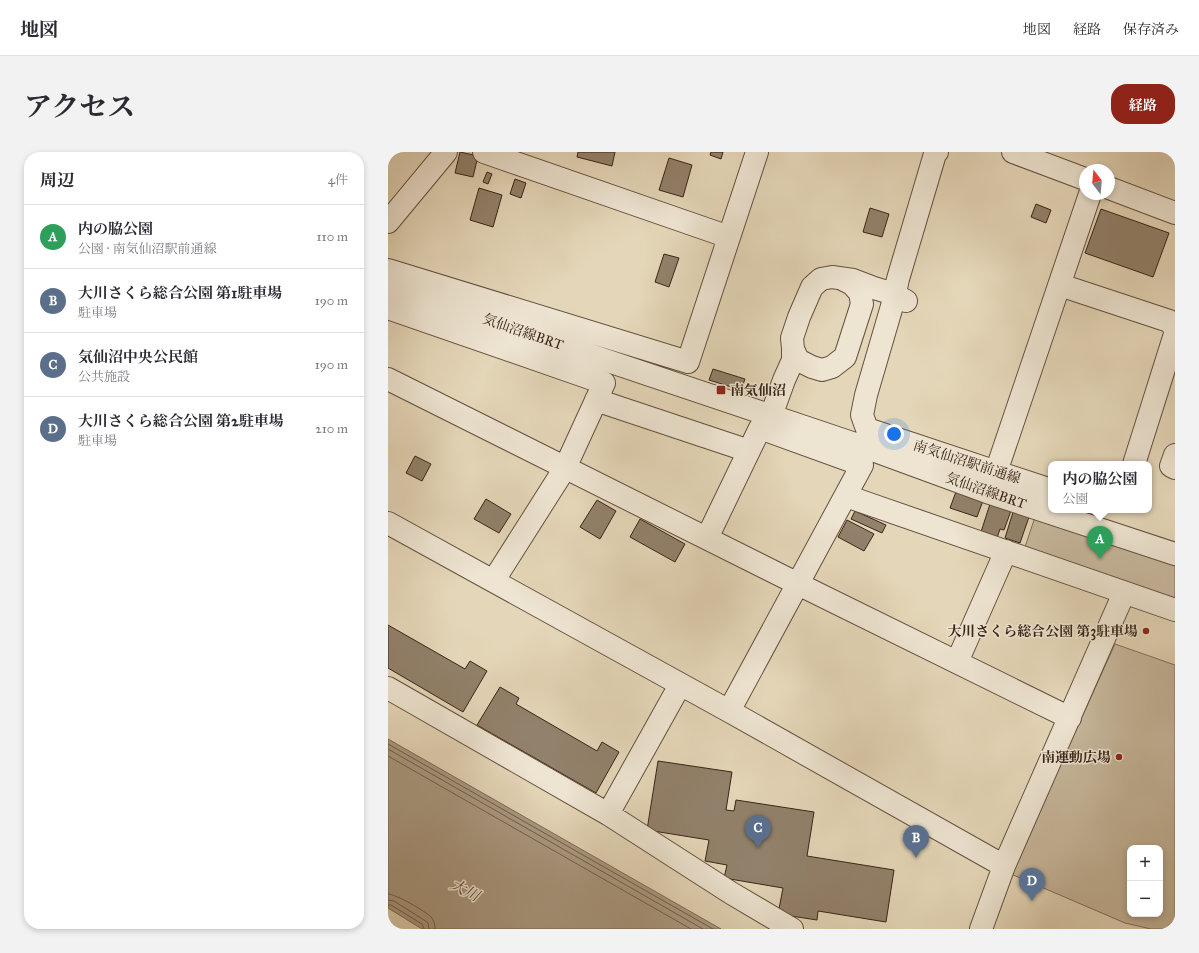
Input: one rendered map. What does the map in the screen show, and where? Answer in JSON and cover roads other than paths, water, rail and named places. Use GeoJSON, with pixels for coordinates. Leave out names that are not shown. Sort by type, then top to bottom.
{"type":"FeatureCollection","features":[{"type":"Feature","properties":{"kind":"street"},"geometry":{"type":"LineString","coordinates":[[388,222],[446,152]]}},
{"type":"Feature","properties":{"kind":"street"},"geometry":{"type":"LineString","coordinates":[[484,152],[729,237]]}},
{"type":"Feature","properties":{"kind":"street"},"geometry":{"type":"LineString","coordinates":[[388,270],[688,362],[757,152]]}},
{"type":"Feature","properties":{"kind":"street","name":"南気仙沼駅前通線"},"geometry":{"type":"LineString","coordinates":[[937,152],[935,154],[898,301],[876,418],[885,428],[1048,489]]}},
{"type":"Feature","properties":{"kind":"street","name":"南気仙沼駅前通線"},"geometry":{"type":"LineString","coordinates":[[898,301],[949,152]]}},
{"type":"Feature","properties":{"kind":"street"},"geometry":{"type":"LineString","coordinates":[[1014,152],[1079,177]]}},
{"type":"Feature","properties":{"kind":"street"},"geometry":{"type":"LineString","coordinates":[[1115,190],[1175,213]]}},
{"type":"Feature","properties":{"kind":"street"},"geometry":{"type":"LineString","coordinates":[[997,469],[1088,200]]}},
{"type":"Feature","properties":{"kind":"street"},"geometry":{"type":"LineString","coordinates":[[772,413],[796,360],[792,338],[799,317],[812,287],[821,279],[832,278],[853,280],[874,288],[898,301]]}},
{"type":"Feature","properties":{"kind":"street"},"geometry":{"type":"LineString","coordinates":[[796,360],[822,370],[832,368],[845,357],[862,304],[860,293],[852,284],[842,279]]}},
{"type":"Feature","properties":{"kind":"street"},"geometry":{"type":"LineString","coordinates":[[1061,281],[1175,317]]}},
{"type":"Feature","properties":{"kind":"street"},"geometry":{"type":"LineString","coordinates":[[1061,281],[1169,321],[1175,328]]}},
{"type":"Feature","properties":{"kind":"street","name":"気仙沼線BRT"},"geometry":{"type":"LineString","coordinates":[[388,287],[657,378],[679,378],[772,413],[846,435],[867,448],[986,492],[1048,512]]}},
{"type":"Feature","properties":{"kind":"street"},"geometry":{"type":"LineString","coordinates":[[862,304],[875,300],[898,301]]}},
{"type":"Feature","properties":{"kind":"street"},"geometry":{"type":"LineString","coordinates":[[388,308],[604,384],[565,468],[494,580]]}},
{"type":"Feature","properties":{"kind":"street"},"geometry":{"type":"LineString","coordinates":[[1135,461],[1175,334]]}},
{"type":"Feature","properties":{"kind":"street"},"geometry":{"type":"LineString","coordinates":[[1143,461],[1175,361]]}},
{"type":"Feature","properties":{"kind":"street"},"geometry":{"type":"LineString","coordinates":[[388,379],[1070,718]]}},
{"type":"Feature","properties":{"kind":"street"},"geometry":{"type":"LineString","coordinates":[[596,400],[749,450]]}},
{"type":"Feature","properties":{"kind":"street"},"geometry":{"type":"LineString","coordinates":[[707,538],[760,428],[862,465],[729,711]]}},
{"type":"Feature","properties":{"kind":"street"},"geometry":{"type":"LineString","coordinates":[[1175,455],[1170,466],[1175,468]]}},
{"type":"Feature","properties":{"kind":"street","name":"南気仙沼駅前通線"},"geometry":{"type":"LineString","coordinates":[[997,469],[1048,483]]}},
{"type":"Feature","properties":{"kind":"street"},"geometry":{"type":"LineString","coordinates":[[846,496],[1175,610]]}},
{"type":"Feature","properties":{"kind":"street","name":"気仙沼線BRT"},"geometry":{"type":"LineString","coordinates":[[1050,513],[1175,554]]}},
{"type":"Feature","properties":{"kind":"street"},"geometry":{"type":"LineString","coordinates":[[388,523],[494,580],[1004,866]]}},
{"type":"Feature","properties":{"kind":"street"},"geometry":{"type":"LineString","coordinates":[[957,662],[1006,551]]}},
{"type":"Feature","properties":{"kind":"street"},"geometry":{"type":"LineString","coordinates":[[981,929],[1004,866],[1124,593]]}},
{"type":"Feature","properties":{"kind":"street"},"geometry":{"type":"LineString","coordinates":[[608,814],[680,685]]}},
{"type":"Feature","properties":{"kind":"street"},"geometry":{"type":"LineString","coordinates":[[388,688],[608,814],[731,893],[792,929]]}},
{"type":"Feature","properties":{"kind":"water","name":"大川"},"geometry":{"type":"Polygon","coordinates":[[[388,739],[721,929],[422,929],[388,908],[388,739]]]}},
{"type":"Feature","properties":{"kind":"place","name":"南気仙沼"},"geometry":{"type":"Point","coordinates":[721,390]}},
{"type":"Feature","properties":{"kind":"place","name":"内の脇公園"},"geometry":{"type":"Point","coordinates":[1100,559]}},
{"type":"Feature","properties":{"kind":"place","name":"大川さくら総合公園 第3駐車場"},"geometry":{"type":"Point","coordinates":[1146,631]}},
{"type":"Feature","properties":{"kind":"place","name":"南運動広場"},"geometry":{"type":"Point","coordinates":[1119,757]}},
{"type":"Feature","properties":{"kind":"place","name":"気仙沼中央公民館"},"geometry":{"type":"Point","coordinates":[758,848]}},
{"type":"Feature","properties":{"kind":"place","name":"大川さくら総合公園 第1駐車場"},"geometry":{"type":"Point","coordinates":[916,858]}},
{"type":"Feature","properties":{"kind":"place","name":"大川さくら総合公園 第2駐車場"},"geometry":{"type":"Point","coordinates":[1032,901]}}]}
